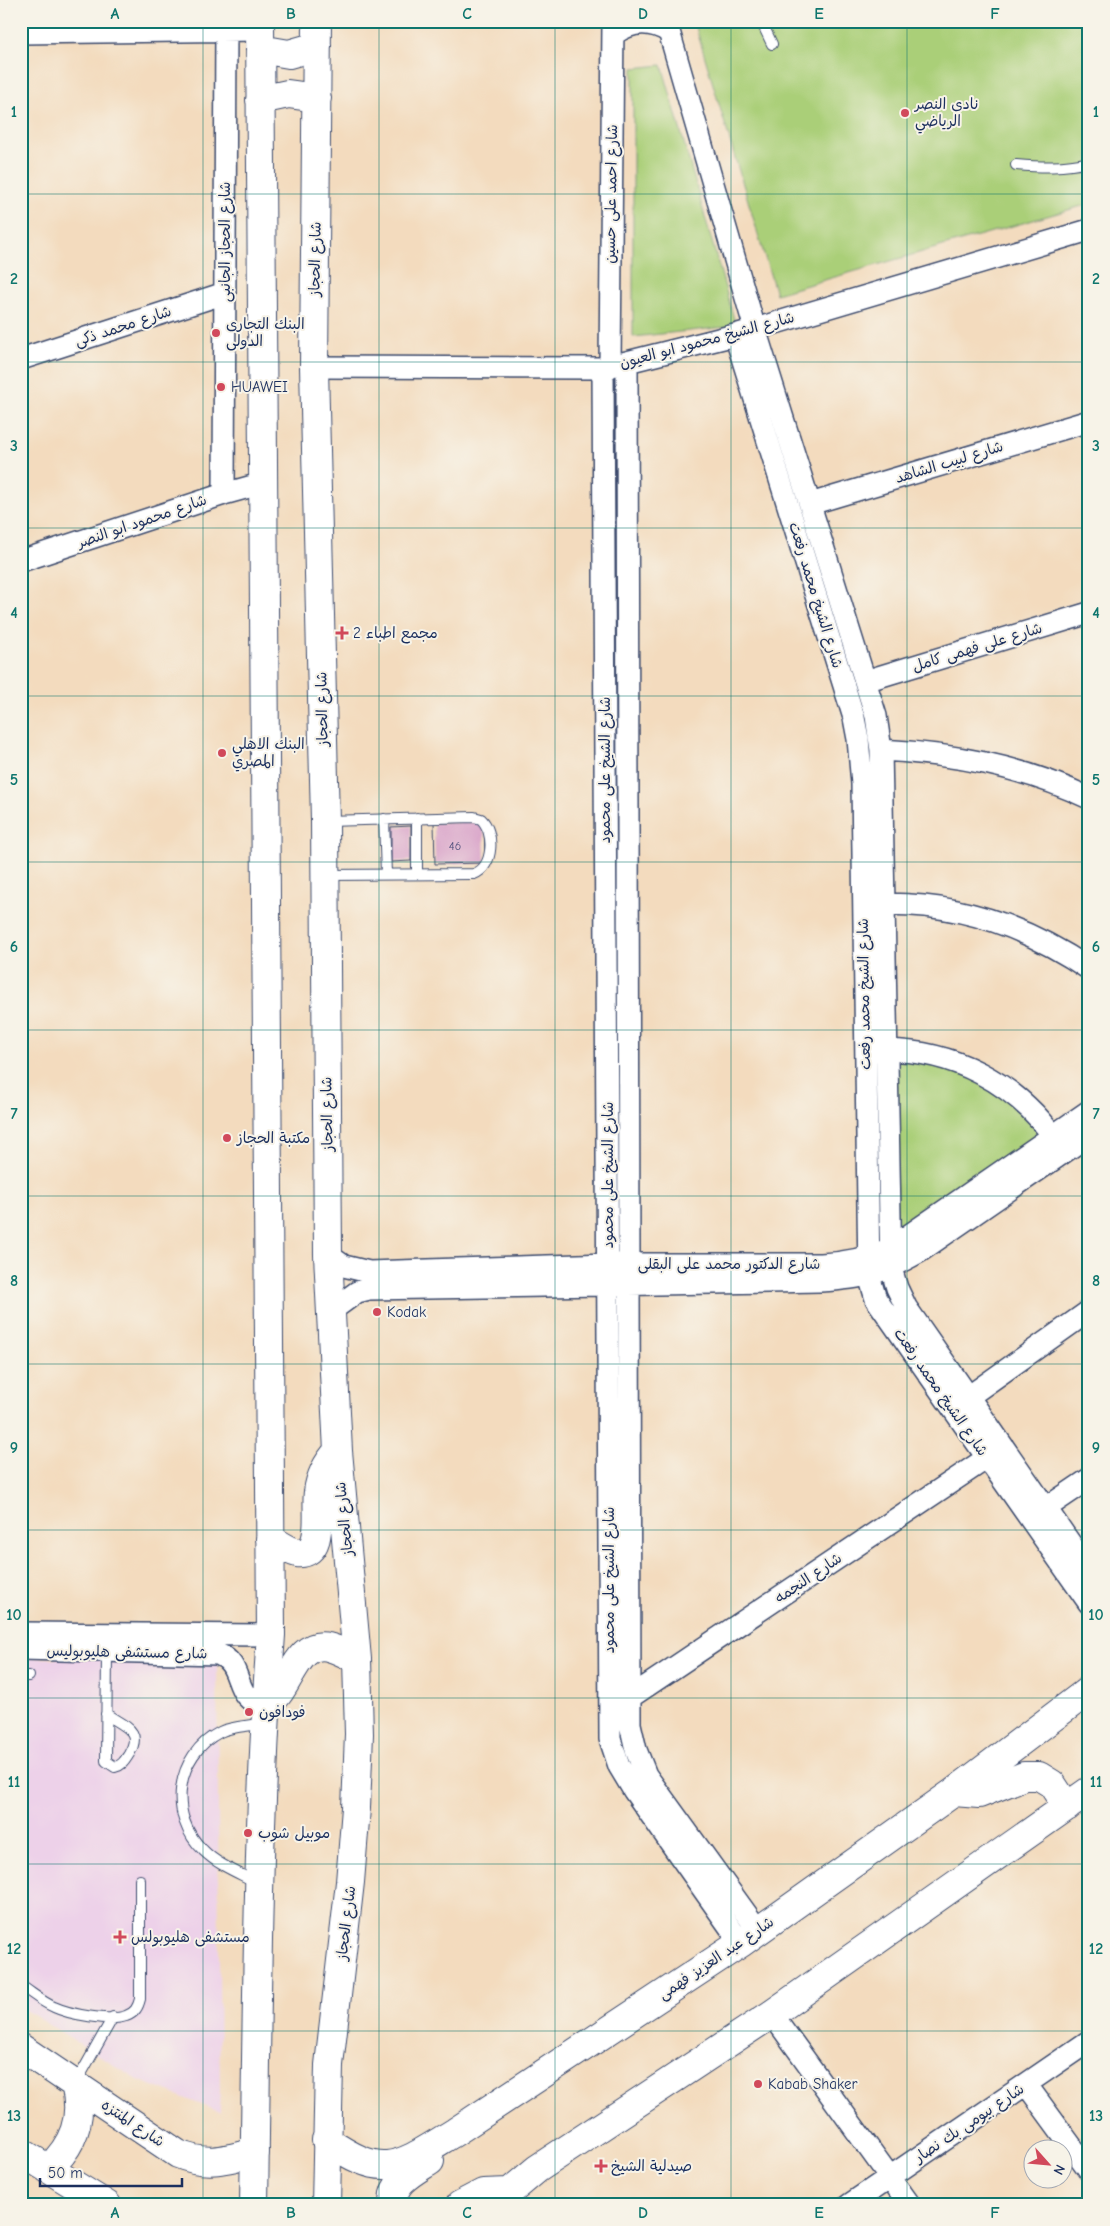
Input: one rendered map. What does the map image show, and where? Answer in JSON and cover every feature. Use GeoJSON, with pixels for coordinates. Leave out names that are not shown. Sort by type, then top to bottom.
{"type":"FeatureCollection","features":[{"type":"Feature","properties":{"kind":"main road"},"geometry":{"type":"LineString","coordinates":[[260,33],[289,54],[317,34]]}},
{"type":"Feature","properties":{"kind":"main road"},"geometry":{"type":"LineString","coordinates":[[254,2205],[259,1884],[265,1714],[271,1635],[260,33]]}},
{"type":"Feature","properties":{"kind":"main road","name":"شارع الحجاز"},"geometry":{"type":"LineString","coordinates":[[317,34],[314,367],[325,821],[328,1255],[338,1451],[356,1659],[358,1734],[356,1808],[350,1882],[328,2065],[326,2205]]}},
{"type":"Feature","properties":{"kind":"main road"},"geometry":{"type":"LineString","coordinates":[[260,100],[288,94],[316,98]]}},
{"type":"Feature","properties":{"kind":"main road"},"geometry":{"type":"LineString","coordinates":[[270,1539],[296,1553],[307,1552],[315,1545],[318,1492],[321,1478],[328,1463],[338,1451]]}},
{"type":"Feature","properties":{"kind":"main road"},"geometry":{"type":"LineString","coordinates":[[265,1714],[279,1696],[298,1660],[310,1649],[327,1646],[356,1659]]}},
{"type":"Feature","properties":{"kind":"main road","name":"شارع عبد العزيز فهمى"},"geometry":{"type":"LineString","coordinates":[[326,2140],[362,2162],[378,2166],[394,2165],[410,2159],[455,2132],[750,1936],[954,1792],[1089,1690]]}},
{"type":"Feature","properties":{"kind":"main road"},"geometry":{"type":"LineString","coordinates":[[460,2205],[484,2193],[502,2198],[537,2169],[772,2014],[1078,1799],[1039,1776],[1024,1776],[979,1794],[954,1792]]}},
{"type":"Feature","properties":{"kind":"main road","name":"شارع المنتزه"},"geometry":{"type":"LineString","coordinates":[[21,2048],[178,2154],[193,2160],[208,2162],[255,2152]]}},
{"type":"Feature","properties":{"kind":"main road"},"geometry":{"type":"LineString","coordinates":[[48,2169],[60,2158],[76,2131],[79,2099],[75,2084]]}},
{"type":"Feature","properties":{"kind":"main road"},"geometry":{"type":"LineString","coordinates":[[394,2205],[396,2189],[403,2180],[439,2155],[455,2132]]}},
{"type":"Feature","properties":{"kind":"main road"},"geometry":{"type":"LineString","coordinates":[[21,2152],[107,2205]]}},
{"type":"Feature","properties":{"kind":"street"},"geometry":{"type":"LineString","coordinates":[[613,28],[638,23],[668,27],[755,329]]}},
{"type":"Feature","properties":{"kind":"street"},"geometry":{"type":"LineString","coordinates":[[21,33],[226,26],[260,33]]}},
{"type":"Feature","properties":{"kind":"street","name":"شارع الحجاز الجانبى"},"geometry":{"type":"LineString","coordinates":[[224,494],[226,26]]}},
{"type":"Feature","properties":{"kind":"street","name":"شارع احمد على حسين"},"geometry":{"type":"LineString","coordinates":[[613,28],[613,366]]}},
{"type":"Feature","properties":{"kind":"street","name":"شارع الشيخ محمود ابو العيون"},"geometry":{"type":"LineString","coordinates":[[314,367],[613,366],[735,335],[1089,230]]}},
{"type":"Feature","properties":{"kind":"street","name":"شارع محمد ذكى"},"geometry":{"type":"LineString","coordinates":[[21,359],[225,294]]}},
{"type":"Feature","properties":{"kind":"street","name":"شارع الشيخ محمد رفعت"},"geometry":{"type":"LineString","coordinates":[[755,329],[876,716],[881,750],[873,905]]}},
{"type":"Feature","properties":{"kind":"street","name":"شارع الشيخ محمد رفعت"},"geometry":{"type":"LineString","coordinates":[[735,335],[854,718],[861,762],[873,905],[876,1051],[890,1258],[897,1288],[906,1307],[1089,1570]]}},
{"type":"Feature","properties":{"kind":"street","name":"شارع الشيخ على محمود"},"geometry":{"type":"LineString","coordinates":[[613,366],[619,1274],[630,1724],[636,1750],[646,1774],[750,1936]]}},
{"type":"Feature","properties":{"kind":"street","name":"شارع لبيب الشاهد"},"geometry":{"type":"LineString","coordinates":[[810,504],[1089,421]]}},
{"type":"Feature","properties":{"kind":"street","name":"شارع محمود ابو النصر"},"geometry":{"type":"LineString","coordinates":[[21,562],[224,494],[263,483]]}},
{"type":"Feature","properties":{"kind":"street","name":"شارع على فهمى كامل"},"geometry":{"type":"LineString","coordinates":[[865,681],[1089,613]]}},
{"type":"Feature","properties":{"kind":"street"},"geometry":{"type":"LineString","coordinates":[[881,750],[929,753],[976,760],[1023,771],[1089,798]]}},
{"type":"Feature","properties":{"kind":"street"},"geometry":{"type":"LineString","coordinates":[[873,905],[921,905],[995,920],[1038,938],[1089,969]]}},
{"type":"Feature","properties":{"kind":"street"},"geometry":{"type":"LineString","coordinates":[[876,1051],[914,1052],[967,1066],[992,1079],[1015,1095],[1036,1114],[1059,1144]]}},
{"type":"Feature","properties":{"kind":"street","name":"شارع الشيخ محمد رفعت"},"geometry":{"type":"LineString","coordinates":[[876,1051],[868,1267],[876,1299],[1089,1604]]}},
{"type":"Feature","properties":{"kind":"street","name":"شارع الدكتور محمد على البقلى"},"geometry":{"type":"LineString","coordinates":[[331,1311],[357,1292],[369,1289],[821,1264],[868,1267],[890,1258],[1059,1144],[1089,1111]]}},
{"type":"Feature","properties":{"kind":"street","name":"شارع الدكتور محمد على البقلى"},"geometry":{"type":"LineString","coordinates":[[1059,1144],[1089,1135]]}},
{"type":"Feature","properties":{"kind":"street","name":"شارع الدكتور محمد على البقلى"},"geometry":{"type":"LineString","coordinates":[[328,1255],[344,1266],[369,1272],[619,1274]]}},
{"type":"Feature","properties":{"kind":"street","name":"شارع الشيخ على محمود"},"geometry":{"type":"LineString","coordinates":[[619,1274],[610,1739],[619,1766],[634,1791],[750,1936]]}},
{"type":"Feature","properties":{"kind":"street"},"geometry":{"type":"LineString","coordinates":[[968,1396],[1089,1311]]}},
{"type":"Feature","properties":{"kind":"street","name":"شارع النجمه"},"geometry":{"type":"LineString","coordinates":[[629,1698],[987,1458]]}},
{"type":"Feature","properties":{"kind":"street"},"geometry":{"type":"LineString","coordinates":[[1046,1508],[1089,1479]]}},
{"type":"Feature","properties":{"kind":"street","name":"شارع مستشفى هليوبوليس"},"geometry":{"type":"LineString","coordinates":[[21,1633],[271,1635]]}},
{"type":"Feature","properties":{"kind":"street","name":"شارع مستشفى هليوبوليس"},"geometry":{"type":"LineString","coordinates":[[21,1650],[218,1654],[233,1665],[244,1694],[265,1714]]}},
{"type":"Feature","properties":{"kind":"street"},"geometry":{"type":"LineString","coordinates":[[772,2014],[910,2205]]}},
{"type":"Feature","properties":{"kind":"street","name":"شارع بيومى بك نصار"},"geometry":{"type":"LineString","coordinates":[[849,2205],[1089,2041]]}},
{"type":"Feature","properties":{"kind":"street"},"geometry":{"type":"LineString","coordinates":[[1026,2084],[1089,2170]]}},
{"type":"Feature","properties":{"kind":"lane"},"geometry":{"type":"LineString","coordinates":[[761,21],[772,44]]}},
{"type":"Feature","properties":{"kind":"lane"},"geometry":{"type":"LineString","coordinates":[[1016,165],[1044,168],[1089,162]]}},
{"type":"Feature","properties":{"kind":"lane"},"geometry":{"type":"LineString","coordinates":[[324,875],[474,874],[481,872],[489,860],[490,831],[487,824],[481,819],[474,817],[325,821]]}},
{"type":"Feature","properties":{"kind":"lane"},"geometry":{"type":"LineString","coordinates":[[417,818],[417,874]]}},
{"type":"Feature","properties":{"kind":"lane"},"geometry":{"type":"LineString","coordinates":[[384,819],[386,874]]}},
{"type":"Feature","properties":{"kind":"lane"},"geometry":{"type":"LineString","coordinates":[[106,1714],[131,1730],[135,1738],[135,1742],[124,1762],[115,1767],[106,1761],[106,1714],[107,1652]]}},
{"type":"Feature","properties":{"kind":"lane"},"geometry":{"type":"LineString","coordinates":[[259,1884],[204,1852],[191,1836],[183,1818],[180,1798],[182,1777],[191,1758],[204,1743],[221,1731],[265,1714]]}},
{"type":"Feature","properties":{"kind":"lane"},"geometry":{"type":"LineString","coordinates":[[21,1986],[64,2011],[113,2017],[125,2017],[132,2013],[138,2007],[140,1999],[140,1880]]}},
{"type":"Feature","properties":{"kind":"lane"},"geometry":{"type":"LineString","coordinates":[[75,2084],[113,2017]]}},
{"type":"Feature","properties":{"kind":"shaded area","name":"مستشفى هليوبولس"},"geometry":{"type":"Polygon","coordinates":[[[21,1658],[217,1659],[220,2112],[138,2080],[21,2007],[21,1658]]]}},
{"type":"Feature","properties":{"kind":"green space","name":"نادي النصر الرياضي"},"geometry":{"type":"Polygon","coordinates":[[[694,21],[1089,21],[1089,204],[776,294],[694,21]]]}},
{"type":"Feature","properties":{"kind":"green space"},"geometry":{"type":"Polygon","coordinates":[[[662,65],[736,326],[633,337],[633,68],[662,65]]]}},
{"type":"Feature","properties":{"kind":"green space"},"geometry":{"type":"Polygon","coordinates":[[[886,1051],[967,1067],[1053,1136],[889,1249],[886,1051]]]}},
{"type":"Feature","properties":{"kind":"building"},"geometry":{"type":"Polygon","coordinates":[[[484,822],[485,863],[435,864],[434,823],[484,822]]]}},
{"type":"Feature","properties":{"kind":"building"},"geometry":{"type":"Polygon","coordinates":[[[411,826],[411,861],[391,862],[391,827],[411,826]]]}},
{"type":"Feature","properties":{"kind":"place","name":"نادي النصر الرياضي"},"geometry":{"type":"Point","coordinates":[905,113]}},
{"type":"Feature","properties":{"kind":"place","name":"البنك التجارى الدولى"},"geometry":{"type":"Point","coordinates":[216,333]}},
{"type":"Feature","properties":{"kind":"place","name":"HUAWEI"},"geometry":{"type":"Point","coordinates":[221,387]}},
{"type":"Feature","properties":{"kind":"place","name":"مجمع اطباء 2"},"geometry":{"type":"Point","coordinates":[342,633]}},
{"type":"Feature","properties":{"kind":"place","name":"البنك الاهلي المصري"},"geometry":{"type":"Point","coordinates":[222,753]}},
{"type":"Feature","properties":{"kind":"place","name":"مكتبة الحجاز"},"geometry":{"type":"Point","coordinates":[227,1138]}},
{"type":"Feature","properties":{"kind":"place","name":"Kodak"},"geometry":{"type":"Point","coordinates":[377,1312]}},
{"type":"Feature","properties":{"kind":"place","name":"فودافون"},"geometry":{"type":"Point","coordinates":[249,1712]}},
{"type":"Feature","properties":{"kind":"place","name":"موبيل شوب"},"geometry":{"type":"Point","coordinates":[248,1833]}},
{"type":"Feature","properties":{"kind":"place","name":"مستشفى هليوبولس"},"geometry":{"type":"Point","coordinates":[120,1937]}},
{"type":"Feature","properties":{"kind":"place","name":"Kabab Shaker"},"geometry":{"type":"Point","coordinates":[758,2084]}},
{"type":"Feature","properties":{"kind":"place","name":"صيدلية الشيخ"},"geometry":{"type":"Point","coordinates":[601,2166]}}]}
